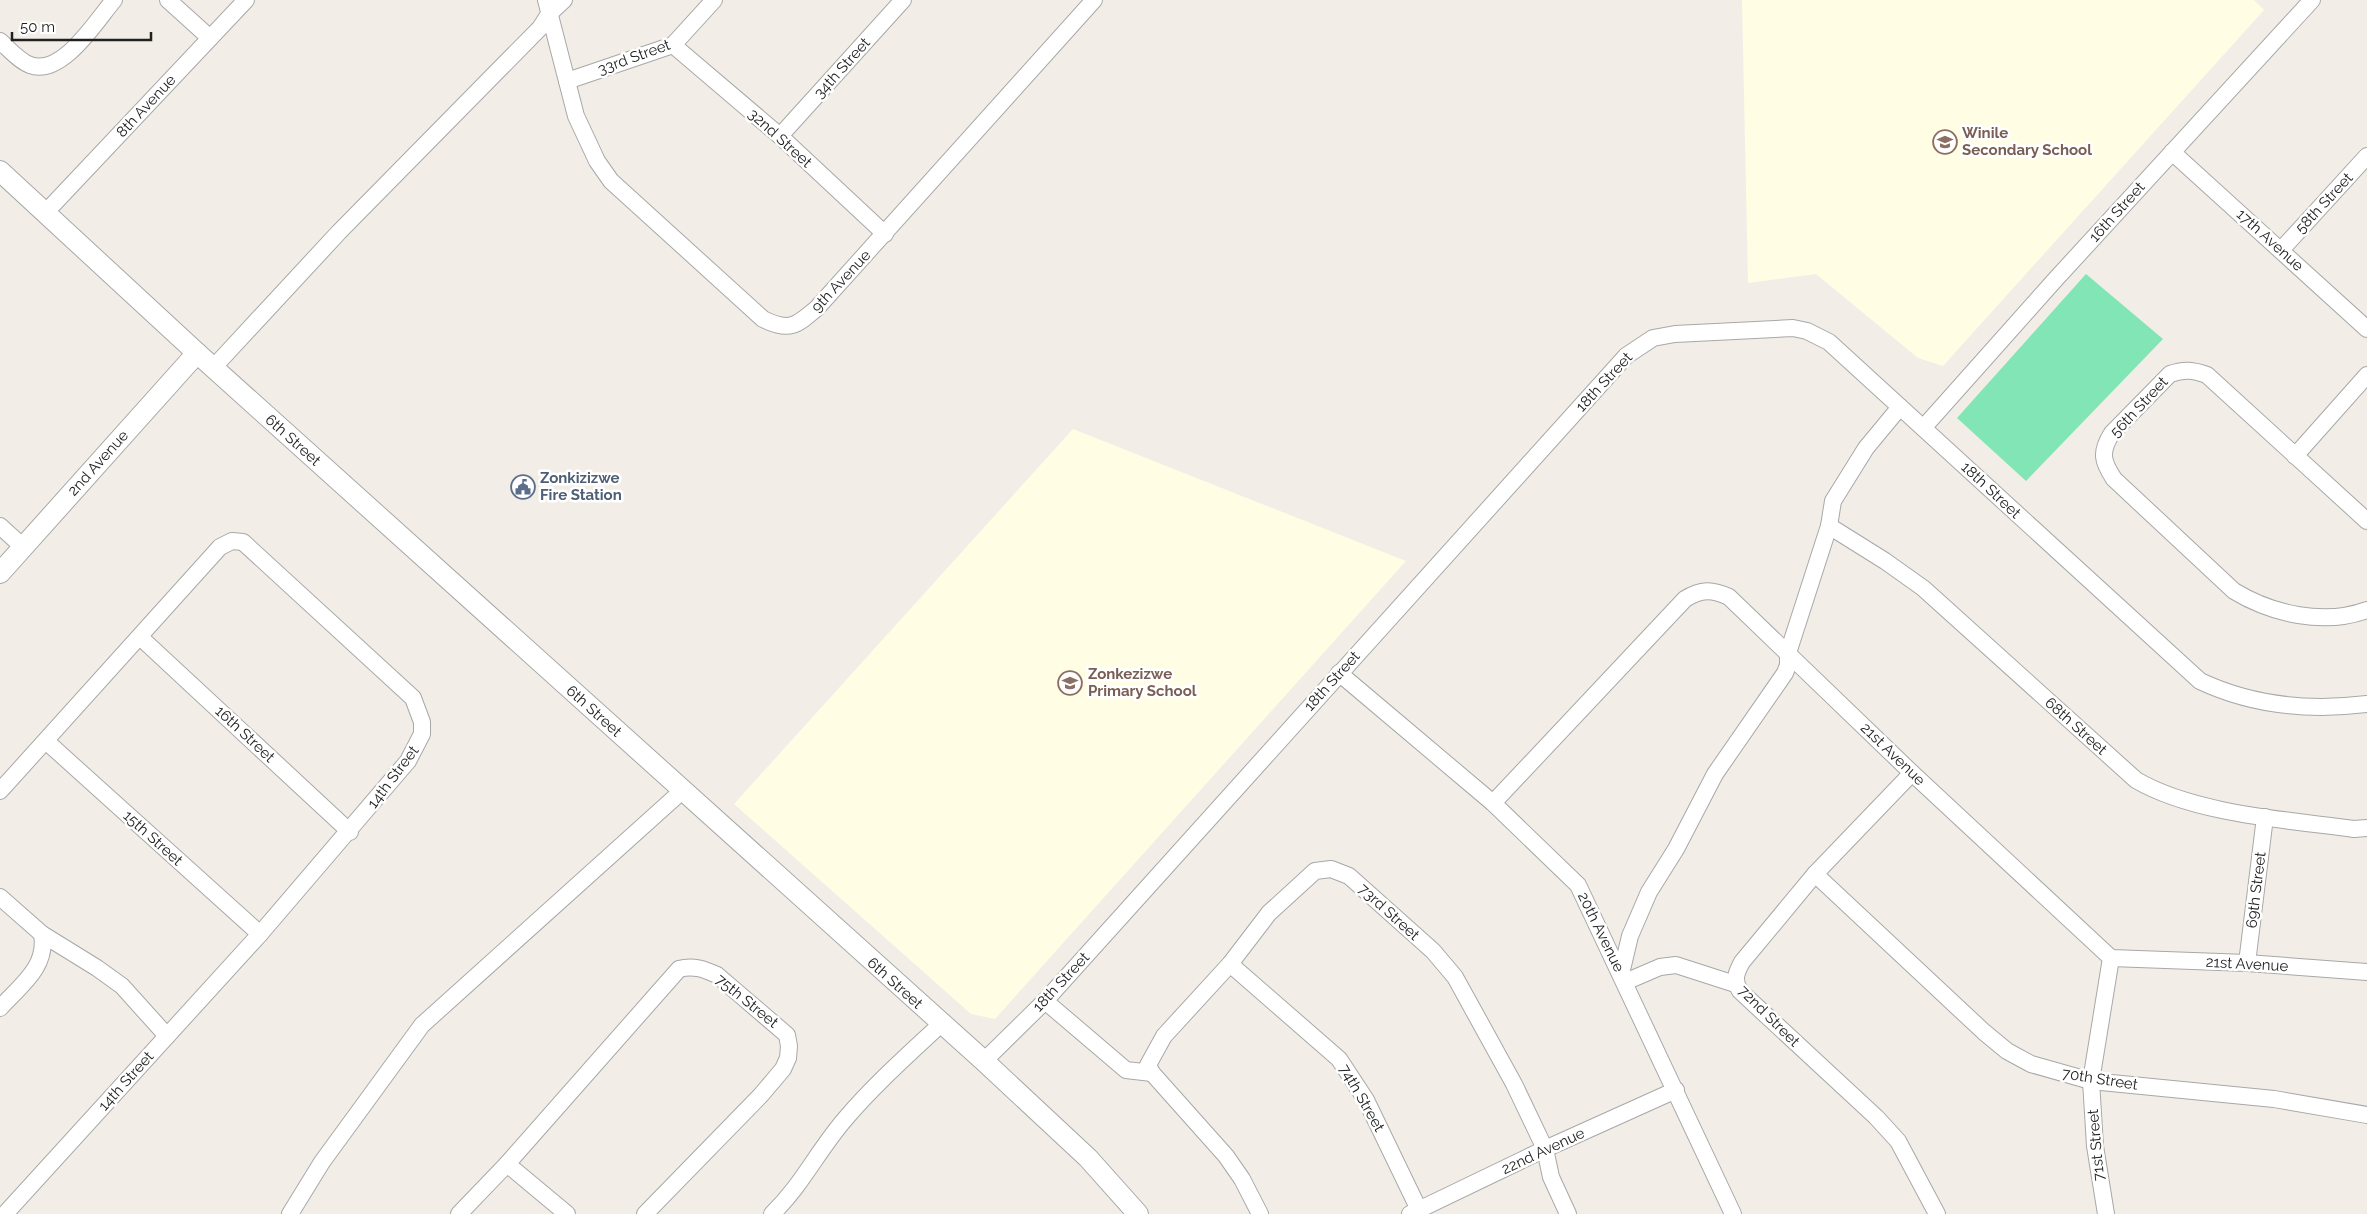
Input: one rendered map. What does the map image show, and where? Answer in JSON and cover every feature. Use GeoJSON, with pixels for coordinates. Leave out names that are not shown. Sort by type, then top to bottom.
{"type":"FeatureCollection","features":[{"type":"Feature","properties":{"kind":"street"},"geometry":{"type":"LineString","coordinates":[[0,41],[28,65],[44,67],[53,65],[66,57],[114,0]]}},
{"type":"Feature","properties":{"kind":"street"},"geometry":{"type":"LineString","coordinates":[[168,0],[210,38]]}},
{"type":"Feature","properties":{"kind":"street","name":"8th Avenue"},"geometry":{"type":"LineString","coordinates":[[46,212],[246,0]]}},
{"type":"Feature","properties":{"kind":"street"},"geometry":{"type":"LineString","coordinates":[[213,368],[338,232],[540,28],[548,7],[564,0]]}},
{"type":"Feature","properties":{"kind":"street","name":"33rd Street"},"geometry":{"type":"LineString","coordinates":[[567,81],[674,45],[714,0]]}},
{"type":"Feature","properties":{"kind":"street","name":"34th Street"},"geometry":{"type":"LineString","coordinates":[[780,136],[903,0]]}},
{"type":"Feature","properties":{"kind":"street","name":"9th Avenue"},"geometry":{"type":"LineString","coordinates":[[548,7],[576,116],[597,161],[611,181],[763,319],[778,326],[791,326],[802,321],[817,308],[1094,0]]}},
{"type":"Feature","properties":{"kind":"street","name":"16th Street"},"geometry":{"type":"LineString","coordinates":[[1924,427],[2312,0]]}},
{"type":"Feature","properties":{"kind":"street","name":"32nd Street"},"geometry":{"type":"LineString","coordinates":[[674,45],[780,136],[885,234]]}},
{"type":"Feature","properties":{"kind":"street","name":"17th Avenue"},"geometry":{"type":"LineString","coordinates":[[2172,152],[2367,328]]}},
{"type":"Feature","properties":{"kind":"street","name":"58th Street"},"geometry":{"type":"LineString","coordinates":[[2281,250],[2367,156]]}},
{"type":"Feature","properties":{"kind":"street","name":"6th Street"},"geometry":{"type":"LineString","coordinates":[[0,171],[213,368],[984,1061],[1088,1158],[1138,1214]]}},
{"type":"Feature","properties":{"kind":"street","name":"18th Street"},"geometry":{"type":"LineString","coordinates":[[984,1061],[1045,1001],[1339,672],[1626,356],[1653,338],[1675,334],[1774,327],[1807,331],[1829,342],[2200,681],[2220,690],[2256,701],[2303,707],[2367,704]]}},
{"type":"Feature","properties":{"kind":"street","name":"2nd Avenue"},"geometry":{"type":"LineString","coordinates":[[0,572],[197,353]]}},
{"type":"Feature","properties":{"kind":"street","name":"56th Street"},"geometry":{"type":"LineString","coordinates":[[2367,521],[2207,375],[2188,370],[2170,374],[2112,433],[2106,442],[2103,453],[2105,465],[2114,478],[2234,591],[2254,603],[2324,618],[2345,616],[2367,610]]}},
{"type":"Feature","properties":{"kind":"street"},"geometry":{"type":"LineString","coordinates":[[2295,456],[2367,375]]}},
{"type":"Feature","properties":{"kind":"street"},"geometry":{"type":"LineString","coordinates":[[1623,978],[1640,910],[1676,849],[1715,774],[1768,694],[1785,673],[1788,653],[1829,526],[1833,501],[1866,448],[1900,407]]}},
{"type":"Feature","properties":{"kind":"street"},"geometry":{"type":"LineString","coordinates":[[0,526],[23,547]]}},
{"type":"Feature","properties":{"kind":"street","name":"68th Street"},"geometry":{"type":"LineString","coordinates":[[1829,526],[1885,561],[1923,588],[2136,780],[2155,791],[2178,799],[2265,816],[2354,829],[2367,828]]}},
{"type":"Feature","properties":{"kind":"street","name":"14th Street"},"geometry":{"type":"LineString","coordinates":[[0,791],[47,742],[220,547],[232,540],[244,542],[413,698],[422,722],[422,734],[418,746],[350,832],[168,1036],[5,1214]]}},
{"type":"Feature","properties":{"kind":"street","name":"21st Avenue"},"geometry":{"type":"LineString","coordinates":[[1492,803],[1685,599],[1696,592],[1717,591],[1729,597],[1912,773],[2111,958],[2247,963],[2367,972]]}},
{"type":"Feature","properties":{"kind":"street","name":"16th Street"},"geometry":{"type":"LineString","coordinates":[[140,637],[350,832]]}},
{"type":"Feature","properties":{"kind":"street","name":"20th Avenue"},"geometry":{"type":"LineString","coordinates":[[1339,672],[1492,803],[1578,885],[1733,1214]]}},
{"type":"Feature","properties":{"kind":"street","name":"15th Street"},"geometry":{"type":"LineString","coordinates":[[47,742],[260,934]]}},
{"type":"Feature","properties":{"kind":"street","name":"72nd Street"},"geometry":{"type":"LineString","coordinates":[[1912,773],[1815,874],[1742,962],[1736,974],[1735,984],[1740,991],[1876,1117],[1892,1135],[1914,1169],[1937,1214]]}},
{"type":"Feature","properties":{"kind":"street"},"geometry":{"type":"LineString","coordinates":[[290,1214],[322,1162],[422,1025],[682,791]]}},
{"type":"Feature","properties":{"kind":"street","name":"69th Street"},"geometry":{"type":"LineString","coordinates":[[2247,963],[2265,816]]}},
{"type":"Feature","properties":{"kind":"street","name":"73rd Street"},"geometry":{"type":"LineString","coordinates":[[1152,1073],[1148,1065],[1164,1036],[1230,964],[1270,912],[1315,871],[1331,869],[1349,876],[1432,951],[1455,977],[1514,1084],[1545,1149],[1551,1177],[1568,1214]]}},
{"type":"Feature","properties":{"kind":"street","name":"70th Street"},"geometry":{"type":"LineString","coordinates":[[1815,874],[1984,1032],[2007,1050],[2031,1064],[2091,1081],[2274,1099],[2367,1115]]}},
{"type":"Feature","properties":{"kind":"street"},"geometry":{"type":"LineString","coordinates":[[0,896],[42,934],[122,986],[168,1036]]}},
{"type":"Feature","properties":{"kind":"street"},"geometry":{"type":"LineString","coordinates":[[0,1008],[36,969],[42,956],[44,944],[42,934]]}},
{"type":"Feature","properties":{"kind":"street","name":"71st Street"},"geometry":{"type":"LineString","coordinates":[[2106,1214],[2095,1146],[2091,1081],[2111,958]]}},
{"type":"Feature","properties":{"kind":"street","name":"74th Street"},"geometry":{"type":"LineString","coordinates":[[1230,964],[1340,1059],[1366,1100],[1417,1213]]}},
{"type":"Feature","properties":{"kind":"street"},"geometry":{"type":"LineString","coordinates":[[1623,978],[1660,967],[1676,965],[1735,984]]}},
{"type":"Feature","properties":{"kind":"street","name":"75th Street"},"geometry":{"type":"LineString","coordinates":[[459,1214],[507,1164],[679,969],[687,967],[704,968],[717,975],[787,1035],[789,1046],[788,1058],[783,1069],[761,1095],[645,1214]]}},
{"type":"Feature","properties":{"kind":"street"},"geometry":{"type":"LineString","coordinates":[[1045,1001],[1126,1070],[1152,1073],[1226,1156],[1242,1179],[1260,1214]]}},
{"type":"Feature","properties":{"kind":"street"},"geometry":{"type":"LineString","coordinates":[[772,1214],[794,1192],[817,1153],[846,1117],[901,1061],[941,1024]]}},
{"type":"Feature","properties":{"kind":"street","name":"22nd Avenue"},"geometry":{"type":"LineString","coordinates":[[1417,1213],[1545,1149],[1676,1090]]}},
{"type":"Feature","properties":{"kind":"street"},"geometry":{"type":"LineString","coordinates":[[507,1164],[567,1214]]}},
{"type":"Feature","properties":{"kind":"shaded area","name":"Winile Secondary School"},"geometry":{"type":"Polygon","coordinates":[[[1742,0],[2254,0],[2264,10],[1943,366],[1918,358],[1816,274],[1748,283],[1742,0]]]}},
{"type":"Feature","properties":{"kind":"shaded area","name":"Zonkezizwe Primary School"},"geometry":{"type":"Polygon","coordinates":[[[1073,429],[1406,561],[995,1019],[971,1014],[734,804],[1073,429]]]}},
{"type":"Feature","properties":{"kind":"green space"},"geometry":{"type":"Polygon","coordinates":[[[2086,274],[2163,339],[2026,481],[1957,418],[2086,274]]]}},
{"type":"Feature","properties":{"kind":"place","name":"Winile Secondary School"},"geometry":{"type":"Point","coordinates":[1945,142]}},
{"type":"Feature","properties":{"kind":"place","name":"Zonkizizwe Fire Station"},"geometry":{"type":"Point","coordinates":[523,487]}},
{"type":"Feature","properties":{"kind":"place","name":"Zonkezizwe Primary School"},"geometry":{"type":"Point","coordinates":[1070,683]}}]}
